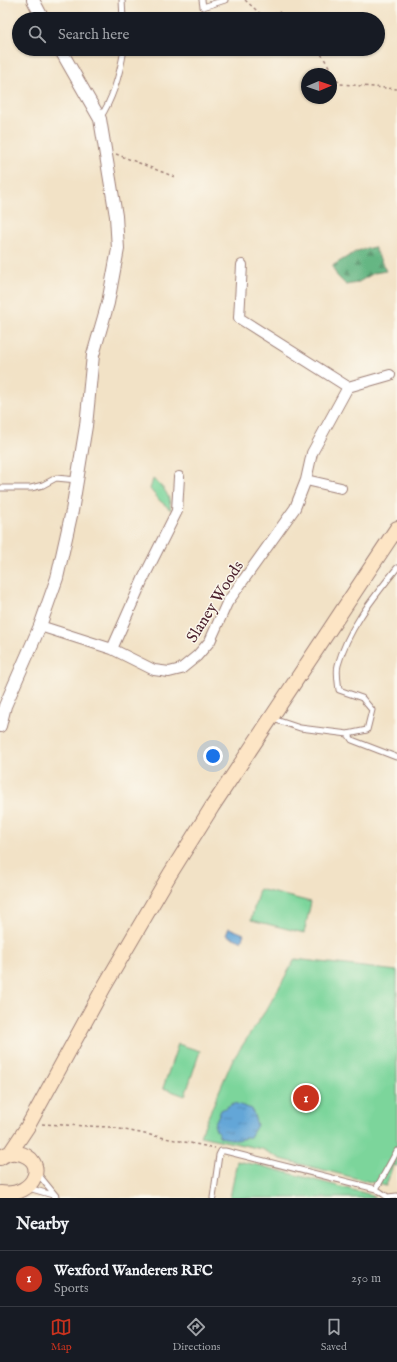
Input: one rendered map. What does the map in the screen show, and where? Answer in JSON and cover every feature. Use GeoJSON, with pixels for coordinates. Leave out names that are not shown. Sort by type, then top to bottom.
{"type":"FeatureCollection","features":[{"type":"Feature","properties":{"kind":"main road"},"geometry":{"type":"LineString","coordinates":[[3,1156],[30,1121],[104,987],[170,874],[212,807],[397,528]]}},
{"type":"Feature","properties":{"kind":"main road"},"geometry":{"type":"LineString","coordinates":[[27,1157],[30,1121]]}},
{"type":"Feature","properties":{"kind":"main road"},"geometry":{"type":"LineString","coordinates":[[0,1193],[8,1197],[17,1198],[25,1195],[32,1189],[36,1172],[33,1164],[27,1157],[19,1153],[3,1156]]}},
{"type":"Feature","properties":{"kind":"street"},"geometry":{"type":"LineString","coordinates":[[33,0],[39,12]]}},
{"type":"Feature","properties":{"kind":"street"},"geometry":{"type":"LineString","coordinates":[[0,726],[5,706],[40,626],[57,578],[72,512],[86,426],[93,355],[108,303],[118,248],[116,216],[100,119],[64,56]]}},
{"type":"Feature","properties":{"kind":"street"},"geometry":{"type":"LineString","coordinates":[[242,265],[239,318],[348,387],[390,375]]}},
{"type":"Feature","properties":{"kind":"street","name":"Slaney Woods"},"geometry":{"type":"LineString","coordinates":[[40,626],[112,650],[154,670],[169,672],[181,669],[197,656],[210,641],[227,603],[295,508],[306,480],[312,453],[348,387]]}},
{"type":"Feature","properties":{"kind":"street"},"geometry":{"type":"LineString","coordinates":[[112,650],[143,579],[177,511],[179,477]]}},
{"type":"Feature","properties":{"kind":"street"},"geometry":{"type":"LineString","coordinates":[[306,480],[340,488]]}},
{"type":"Feature","properties":{"kind":"lane"},"geometry":{"type":"LineString","coordinates":[[122,0],[123,12]]}},
{"type":"Feature","properties":{"kind":"lane"},"geometry":{"type":"LineString","coordinates":[[202,0],[203,7],[225,0]]}},
{"type":"Feature","properties":{"kind":"lane"},"geometry":{"type":"LineString","coordinates":[[100,119],[109,105],[122,56]]}},
{"type":"Feature","properties":{"kind":"lane"},"geometry":{"type":"LineString","coordinates":[[0,488],[31,488],[43,485],[56,478],[77,480]]}},
{"type":"Feature","properties":{"kind":"lane"},"geometry":{"type":"LineString","coordinates":[[271,718],[300,728],[348,734],[367,730],[372,710],[362,698],[339,690],[338,666],[350,635],[374,597],[397,568]]}},
{"type":"Feature","properties":{"kind":"lane"},"geometry":{"type":"LineString","coordinates":[[348,734],[352,740],[396,758]]}},
{"type":"Feature","properties":{"kind":"lane"},"geometry":{"type":"LineString","coordinates":[[213,1198],[219,1155],[221,1151],[376,1189],[388,1197],[397,1196]]}},
{"type":"Feature","properties":{"kind":"lane"},"geometry":{"type":"LineString","coordinates":[[376,1189],[397,1151]]}},
{"type":"Feature","properties":{"kind":"lane"},"geometry":{"type":"LineString","coordinates":[[36,1172],[58,1197]]}},
{"type":"Feature","properties":{"kind":"lane"},"geometry":{"type":"LineString","coordinates":[[32,1189],[58,1197]]}},
{"type":"Feature","properties":{"kind":"path"},"geometry":{"type":"LineString","coordinates":[[245,0],[258,12]]}},
{"type":"Feature","properties":{"kind":"path"},"geometry":{"type":"LineString","coordinates":[[322,56],[340,84],[397,89]]}},
{"type":"Feature","properties":{"kind":"path"},"geometry":{"type":"LineString","coordinates":[[105,151],[175,177]]}},
{"type":"Feature","properties":{"kind":"path"},"geometry":{"type":"LineString","coordinates":[[30,1121],[42,1124],[110,1127],[216,1148],[221,1151]]}},
{"type":"Feature","properties":{"kind":"green space"},"geometry":{"type":"Polygon","coordinates":[[[374,247],[386,271],[374,273],[357,283],[346,285],[337,276],[332,266],[357,251],[374,247]]]}},
{"type":"Feature","properties":{"kind":"green space"},"geometry":{"type":"Polygon","coordinates":[[[153,479],[166,493],[171,510],[159,500],[150,489],[153,479]]]}},
{"type":"Feature","properties":{"kind":"green space"},"geometry":{"type":"Polygon","coordinates":[[[259,889],[311,902],[304,933],[251,920],[259,889]]]}},
{"type":"Feature","properties":{"kind":"green space"},"geometry":{"type":"Polygon","coordinates":[[[295,959],[397,971],[397,1166],[393,1165],[386,1186],[281,1159],[262,1149],[200,1136],[232,1061],[268,1007],[295,959]]]}},
{"type":"Feature","properties":{"kind":"green space"},"geometry":{"type":"Polygon","coordinates":[[[178,1044],[200,1051],[185,1096],[163,1088],[178,1044]]]}},
{"type":"Feature","properties":{"kind":"green space"},"geometry":{"type":"Polygon","coordinates":[[[237,1161],[262,1166],[368,1194],[375,1198],[230,1198],[237,1161]]]}},
{"type":"Feature","properties":{"kind":"water"},"geometry":{"type":"Polygon","coordinates":[[[229,928],[244,934],[241,941],[226,935],[229,928]]]}},
{"type":"Feature","properties":{"kind":"water"},"geometry":{"type":"Polygon","coordinates":[[[234,1103],[252,1109],[257,1125],[250,1137],[237,1140],[220,1137],[214,1125],[221,1110],[234,1103]]]}},
{"type":"Feature","properties":{"kind":"place","name":"Wexford Wanderers RFC"},"geometry":{"type":"Point","coordinates":[306,1098]}}]}
